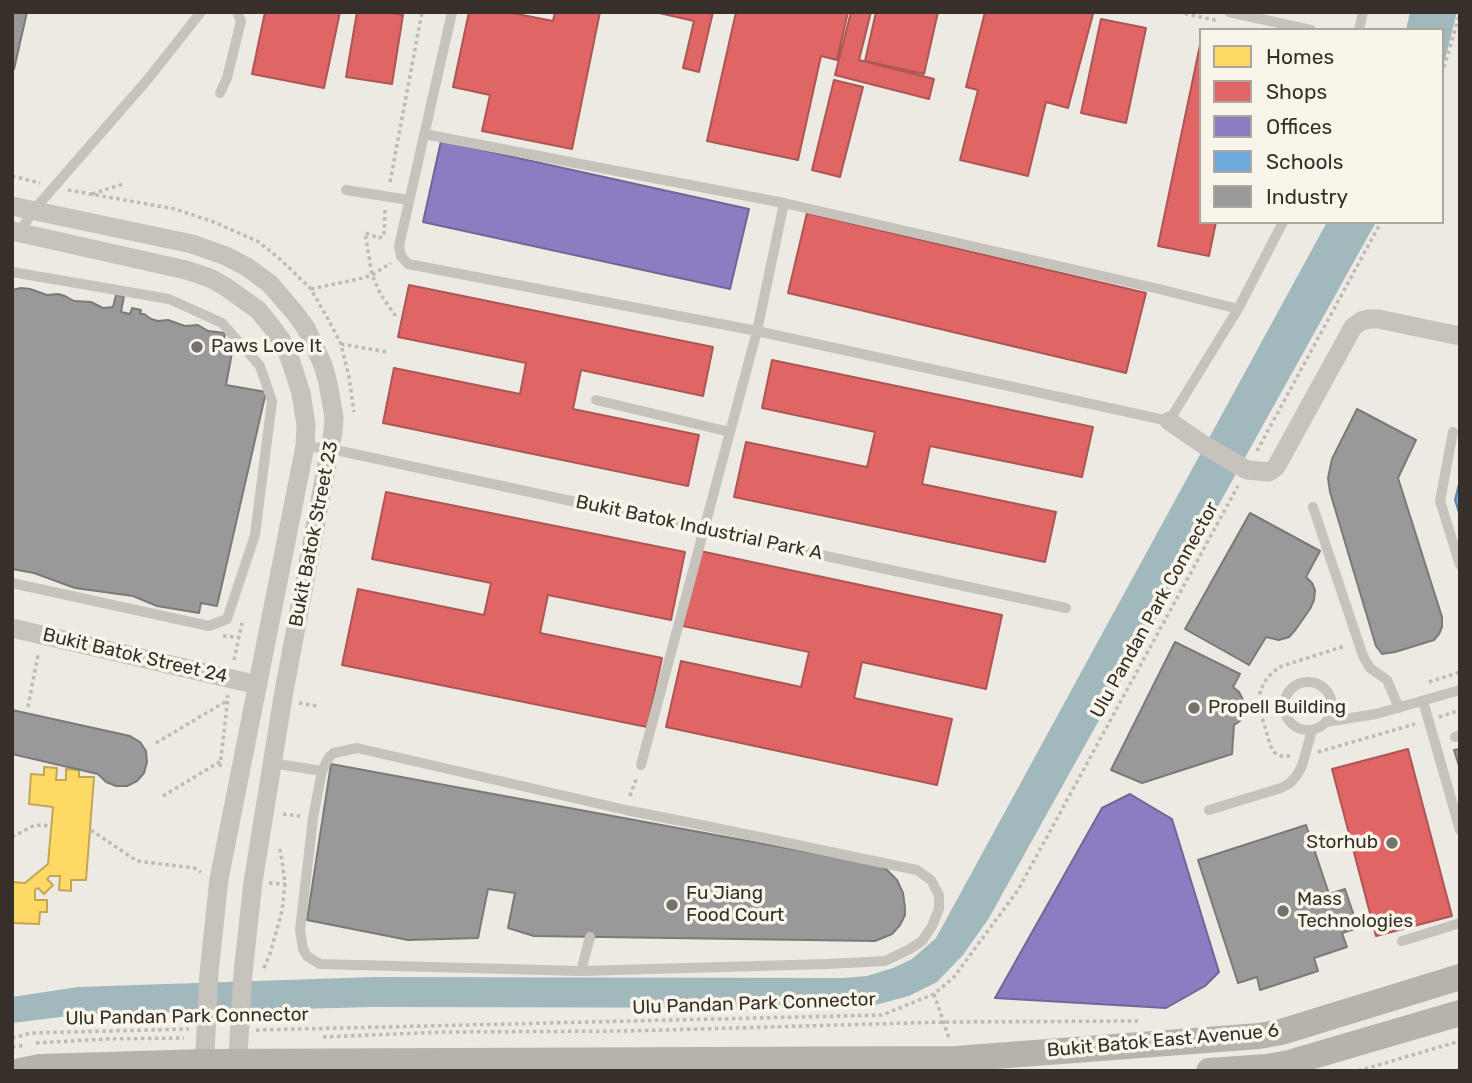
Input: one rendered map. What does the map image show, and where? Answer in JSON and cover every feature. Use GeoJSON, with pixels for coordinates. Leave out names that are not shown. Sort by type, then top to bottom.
{"type":"FeatureCollection","features":[{"type":"Feature","properties":{"kind":"main road","name":"Bukit Batok East Avenue 6"},"geometry":{"type":"LineString","coordinates":[[20,1071],[40,1067],[956,1059],[1270,1034],[1460,977]]}},
{"type":"Feature","properties":{"kind":"main road","name":"Bukit Batok East Avenue 6"},"geometry":{"type":"LineString","coordinates":[[1209,1071],[1279,1068],[1460,1013]]}},
{"type":"Feature","properties":{"kind":"street","name":"Bukit Batok Street 23"},"geometry":{"type":"LineString","coordinates":[[12,206],[192,244],[226,256],[270,284],[306,328],[323,365],[334,417],[331,449],[284,691],[253,882],[250,974],[240,1022],[237,1067]]}},
{"type":"Feature","properties":{"kind":"street","name":"Bukit Batok Street 23"},"geometry":{"type":"LineString","coordinates":[[16,232],[186,270],[226,286],[258,310],[282,341],[296,376],[305,412],[305,446],[219,879],[209,973],[204,1066]]}},
{"type":"Feature","properties":{"kind":"street"},"geometry":{"type":"LineString","coordinates":[[1169,421],[1244,469],[1265,472],[1273,470],[1353,327],[1361,321],[1378,319],[1460,336]]}},
{"type":"Feature","properties":{"kind":"street","name":"Bukit Batok Street 24"},"geometry":{"type":"LineString","coordinates":[[12,628],[228,692],[258,685]]}},
{"type":"Feature","properties":{"kind":"street"},"geometry":{"type":"LineString","coordinates":[[1270,1034],[1279,1068]]}},
{"type":"Feature","properties":{"kind":"lane"},"geometry":{"type":"LineString","coordinates":[[16,232],[149,79],[201,12]]}},
{"type":"Feature","properties":{"kind":"lane"},"geometry":{"type":"LineString","coordinates":[[220,93],[228,78],[241,21],[237,12]]}},
{"type":"Feature","properties":{"kind":"lane"},"geometry":{"type":"LineString","coordinates":[[452,12],[399,246],[401,256],[408,264],[757,331],[1169,421],[1238,309],[1282,224]]}},
{"type":"Feature","properties":{"kind":"lane"},"geometry":{"type":"LineString","coordinates":[[1229,12],[1302,28]]}},
{"type":"Feature","properties":{"kind":"lane"},"geometry":{"type":"LineString","coordinates":[[424,134],[783,204],[1146,285],[1238,309]]}},
{"type":"Feature","properties":{"kind":"lane"},"geometry":{"type":"LineString","coordinates":[[346,190],[408,200]]}},
{"type":"Feature","properties":{"kind":"lane"},"geometry":{"type":"LineString","coordinates":[[641,765],[757,331],[783,204]]}},
{"type":"Feature","properties":{"kind":"lane"},"geometry":{"type":"LineString","coordinates":[[12,272],[169,299],[222,323],[260,366],[272,401],[255,535],[227,619],[209,626],[12,583]]}},
{"type":"Feature","properties":{"kind":"lane"},"geometry":{"type":"LineString","coordinates":[[596,400],[730,432]]}},
{"type":"Feature","properties":{"kind":"lane"},"geometry":{"type":"LineString","coordinates":[[1453,432],[1440,501],[1460,565]]}},
{"type":"Feature","properties":{"kind":"lane","name":"Bukit Batok Industrial Park A"},"geometry":{"type":"LineString","coordinates":[[305,446],[331,449],[704,528],[1066,608]]}},
{"type":"Feature","properties":{"kind":"lane"},"geometry":{"type":"LineString","coordinates":[[1313,507],[1363,656],[1370,668],[1387,680],[1399,708]]}},
{"type":"Feature","properties":{"kind":"lane"},"geometry":{"type":"LineString","coordinates":[[1313,682],[1321,686],[1331,698],[1331,715],[1326,722],[1311,730],[1300,729],[1292,724],[1284,708],[1288,692],[1299,684],[1313,682]]}},
{"type":"Feature","properties":{"kind":"lane"},"geometry":{"type":"LineString","coordinates":[[1326,722],[1376,714],[1460,690]]}},
{"type":"Feature","properties":{"kind":"lane"},"geometry":{"type":"LineString","coordinates":[[1423,701],[1460,830]]}},
{"type":"Feature","properties":{"kind":"lane"},"geometry":{"type":"LineString","coordinates":[[1209,810],[1290,783],[1302,766],[1311,730]]}},
{"type":"Feature","properties":{"kind":"lane"},"geometry":{"type":"LineString","coordinates":[[357,748],[626,810],[917,870],[931,880],[939,895],[939,909],[922,941],[885,961],[580,971],[327,965],[307,957],[300,930],[313,818],[322,771],[334,753],[357,748]]}},
{"type":"Feature","properties":{"kind":"lane"},"geometry":{"type":"LineString","coordinates":[[272,762],[322,771]]}},
{"type":"Feature","properties":{"kind":"lane"},"geometry":{"type":"LineString","coordinates":[[1402,941],[1460,923]]}},
{"type":"Feature","properties":{"kind":"lane"},"geometry":{"type":"LineString","coordinates":[[580,971],[590,937]]}},
{"type":"Feature","properties":{"kind":"path"},"geometry":{"type":"LineString","coordinates":[[397,318],[381,295],[372,275],[365,233],[379,238],[384,236],[387,196],[422,12]]}},
{"type":"Feature","properties":{"kind":"path"},"geometry":{"type":"LineString","coordinates":[[1444,67],[1460,13]]}},
{"type":"Feature","properties":{"kind":"path"},"geometry":{"type":"LineString","coordinates":[[90,195],[123,184]]}},
{"type":"Feature","properties":{"kind":"path","name":"Ulu Pandan Park Connector"},"geometry":{"type":"LineString","coordinates":[[240,1022],[882,1015],[934,994],[954,978],[1018,890],[1244,469],[1380,224]]}},
{"type":"Feature","properties":{"kind":"path"},"geometry":{"type":"LineString","coordinates":[[310,289],[372,275],[401,256]]}},
{"type":"Feature","properties":{"kind":"path"},"geometry":{"type":"LineString","coordinates":[[341,344],[387,352]]}},
{"type":"Feature","properties":{"kind":"path"},"geometry":{"type":"LineString","coordinates":[[219,774],[228,692],[242,624]]}},
{"type":"Feature","properties":{"kind":"path"},"geometry":{"type":"LineString","coordinates":[[1353,646],[1279,667],[1267,678],[1260,691],[1260,712],[1275,753],[1281,756],[1305,755],[1460,710]]}},
{"type":"Feature","properties":{"kind":"path"},"geometry":{"type":"LineString","coordinates":[[27,707],[38,655],[28,652]]}},
{"type":"Feature","properties":{"kind":"path"},"geometry":{"type":"LineString","coordinates":[[1426,683],[1460,672]]}},
{"type":"Feature","properties":{"kind":"path"},"geometry":{"type":"LineString","coordinates":[[214,694],[228,692]]}},
{"type":"Feature","properties":{"kind":"path"},"geometry":{"type":"LineString","coordinates":[[156,743],[228,692]]}},
{"type":"Feature","properties":{"kind":"path"},"geometry":{"type":"LineString","coordinates":[[299,694],[297,703],[317,706]]}},
{"type":"Feature","properties":{"kind":"path"},"geometry":{"type":"LineString","coordinates":[[163,796],[221,761]]}},
{"type":"Feature","properties":{"kind":"path"},"geometry":{"type":"LineString","coordinates":[[626,810],[641,765]]}},
{"type":"Feature","properties":{"kind":"path"},"geometry":{"type":"LineString","coordinates":[[278,813],[313,818]]}},
{"type":"Feature","properties":{"kind":"path"},"geometry":{"type":"LineString","coordinates":[[12,837],[35,825],[51,826]]}},
{"type":"Feature","properties":{"kind":"path"},"geometry":{"type":"LineString","coordinates":[[91,830],[137,861],[194,868]]}},
{"type":"Feature","properties":{"kind":"path"},"geometry":{"type":"LineString","coordinates":[[250,974],[265,966],[282,911],[285,884],[278,842]]}},
{"type":"Feature","properties":{"kind":"path"},"geometry":{"type":"LineString","coordinates":[[934,994],[956,1059]]}},
{"type":"Feature","properties":{"kind":"path"},"geometry":{"type":"LineString","coordinates":[[323,1037],[944,1022],[1142,1021]]}},
{"type":"Feature","properties":{"kind":"path","name":"Ulu Pandan Park Connector"},"geometry":{"type":"LineString","coordinates":[[12,1038],[31,1034],[195,1028],[206,1022]]}},
{"type":"Feature","properties":{"kind":"path"},"geometry":{"type":"LineString","coordinates":[[12,1047],[44,1042],[184,1038]]}},
{"type":"Feature","properties":{"kind":"path"},"geometry":{"type":"LineString","coordinates":[[1359,1071],[1460,1041]]}},
{"type":"Feature","properties":{"kind":"water"},"geometry":{"type":"Polygon","coordinates":[[[1410,12],[1457,12],[1444,63],[1444,28],[1406,28],[1410,12]]]}},
{"type":"Feature","properties":{"kind":"water"},"geometry":{"type":"Polygon","coordinates":[[[1326,224],[1375,224],[989,918],[963,955],[937,982],[909,996],[875,1005],[843,1008],[372,1007],[77,1015],[12,1023],[12,997],[78,987],[374,977],[867,976],[912,959],[936,938],[1326,224]]]}},
{"type":"Feature","properties":{"kind":"building: Homes"},"geometry":{"type":"Polygon","coordinates":[[[44,767],[57,768],[56,780],[66,780],[66,769],[79,770],[79,777],[94,777],[86,880],[71,880],[71,891],[59,890],[60,876],[50,876],[47,879],[53,885],[44,894],[38,888],[35,890],[35,900],[47,900],[47,912],[40,912],[39,924],[12,923],[12,882],[25,883],[48,864],[53,807],[29,804],[31,774],[44,775],[44,767]]]}},
{"type":"Feature","properties":{"kind":"building: Shops"},"geometry":{"type":"Polygon","coordinates":[[[265,12],[340,12],[324,88],[252,74],[265,12]]]}},
{"type":"Feature","properties":{"kind":"building: Shops"},"geometry":{"type":"Polygon","coordinates":[[[357,12],[403,15],[392,84],[346,77],[357,12]]]}},
{"type":"Feature","properties":{"kind":"building: Shops"},"geometry":{"type":"Polygon","coordinates":[[[469,12],[507,12],[553,21],[555,12],[600,12],[572,149],[482,131],[490,95],[453,87],[469,12]]]}},
{"type":"Feature","properties":{"kind":"building: Shops"},"geometry":{"type":"Polygon","coordinates":[[[655,12],[713,12],[699,72],[683,68],[694,21],[655,12]]]}},
{"type":"Feature","properties":{"kind":"building: Shops"},"geometry":{"type":"Polygon","coordinates":[[[736,12],[848,12],[837,60],[821,56],[798,160],[707,141],[736,12]]]}},
{"type":"Feature","properties":{"kind":"building: Shops"},"geometry":{"type":"Polygon","coordinates":[[[851,12],[871,12],[859,60],[934,79],[929,99],[835,75],[851,12]]]}},
{"type":"Feature","properties":{"kind":"building: Shops"},"geometry":{"type":"Polygon","coordinates":[[[876,12],[938,12],[924,74],[865,61],[876,12]]]}},
{"type":"Feature","properties":{"kind":"building: Shops"},"geometry":{"type":"Polygon","coordinates":[[[985,12],[1093,14],[1068,108],[1046,102],[1028,176],[960,160],[978,90],[966,87],[985,12]]]}},
{"type":"Feature","properties":{"kind":"building: Shops"},"geometry":{"type":"Polygon","coordinates":[[[1101,19],[1146,28],[1126,123],[1081,113],[1101,19]]]}},
{"type":"Feature","properties":{"kind":"building: Shops"},"geometry":{"type":"Polygon","coordinates":[[[1199,50],[1199,224],[1216,224],[1209,256],[1158,246],[1199,50]]]}},
{"type":"Feature","properties":{"kind":"building: Shops"},"geometry":{"type":"Polygon","coordinates":[[[834,80],[863,87],[840,177],[812,170],[834,80]]]}},
{"type":"Feature","properties":{"kind":"building: Shops"},"geometry":{"type":"Polygon","coordinates":[[[807,213],[1146,293],[1126,373],[788,293],[807,213]]]}},
{"type":"Feature","properties":{"kind":"building: Shops"},"geometry":{"type":"Polygon","coordinates":[[[409,285],[713,347],[703,396],[581,370],[573,409],[699,435],[688,486],[383,423],[394,368],[520,394],[526,363],[398,337],[409,285]]]}},
{"type":"Feature","properties":{"kind":"building: Shops"},"geometry":{"type":"Polygon","coordinates":[[[772,360],[1093,427],[1082,477],[930,446],[922,484],[1056,512],[1045,562],[734,497],[746,442],[867,467],[875,432],[762,408],[772,360]]]}},
{"type":"Feature","properties":{"kind":"building: Shops"},"geometry":{"type":"Polygon","coordinates":[[[386,492],[685,552],[671,620],[548,595],[540,633],[662,658],[647,727],[342,665],[358,589],[484,615],[491,583],[372,559],[386,492]]]}},
{"type":"Feature","properties":{"kind":"building: Shops"},"geometry":{"type":"Polygon","coordinates":[[[700,551],[1002,615],[986,689],[862,662],[854,698],[952,719],[937,785],[666,727],[681,661],[801,687],[809,652],[683,626],[700,551]]]}},
{"type":"Feature","properties":{"kind":"building: Shops","name":"Storhub"},"geometry":{"type":"Polygon","coordinates":[[[1408,749],[1452,916],[1376,936],[1332,769],[1408,749]]]}},
{"type":"Feature","properties":{"kind":"building: Offices"},"geometry":{"type":"Polygon","coordinates":[[[441,141],[749,209],[730,289],[423,222],[441,141]]]}},
{"type":"Feature","properties":{"kind":"building: Offices"},"geometry":{"type":"Polygon","coordinates":[[[1130,794],[1172,819],[1219,972],[1205,986],[1166,1008],[995,998],[1102,808],[1130,794]]]}},
{"type":"Feature","properties":{"kind":"building: Schools"},"geometry":{"type":"Polygon","coordinates":[[[1460,480],[1460,516],[1455,500],[1460,480]]]}},
{"type":"Feature","properties":{"kind":"building: Industry"},"geometry":{"type":"Polygon","coordinates":[[[12,12],[27,12],[14,69],[12,69],[12,12]]]}},
{"type":"Feature","properties":{"kind":"building: Industry"},"geometry":{"type":"Polygon","coordinates":[[[21,288],[47,295],[58,294],[74,301],[91,302],[103,308],[113,307],[116,295],[124,296],[121,312],[130,314],[132,308],[141,310],[140,314],[158,321],[168,320],[185,326],[198,325],[208,331],[225,333],[223,345],[233,347],[226,385],[266,392],[217,606],[201,603],[199,613],[157,606],[133,596],[75,588],[34,573],[12,569],[12,290],[21,288]]]}},
{"type":"Feature","properties":{"kind":"building: Industry"},"geometry":{"type":"Polygon","coordinates":[[[1357,409],[1416,440],[1398,478],[1442,617],[1442,627],[1434,640],[1382,654],[1376,646],[1328,478],[1332,459],[1357,409]]]}},
{"type":"Feature","properties":{"kind":"building: Industry"},"geometry":{"type":"Polygon","coordinates":[[[1250,513],[1320,551],[1306,577],[1315,590],[1310,609],[1289,637],[1279,640],[1266,637],[1249,665],[1185,629],[1250,513]]]}},
{"type":"Feature","properties":{"kind":"building: Industry","name":"Propell Building"},"geometry":{"type":"Polygon","coordinates":[[[1175,642],[1240,674],[1233,687],[1245,704],[1245,713],[1234,725],[1232,754],[1142,783],[1111,770],[1175,642]]]}},
{"type":"Feature","properties":{"kind":"building: Industry"},"geometry":{"type":"Polygon","coordinates":[[[12,710],[130,736],[140,742],[146,751],[144,773],[137,781],[127,786],[116,786],[106,782],[98,774],[12,754],[12,710]]]}},
{"type":"Feature","properties":{"kind":"building: Industry"},"geometry":{"type":"Polygon","coordinates":[[[1460,749],[1460,769],[1454,750],[1460,749]]]}},
{"type":"Feature","properties":{"kind":"building: Industry"},"geometry":{"type":"Polygon","coordinates":[[[331,764],[878,865],[897,880],[903,893],[905,915],[892,934],[875,941],[534,936],[508,928],[515,893],[488,889],[478,938],[408,940],[307,920],[331,764]]]}},
{"type":"Feature","properties":{"kind":"building: Industry","name":"Mass Technologies"},"geometry":{"type":"Polygon","coordinates":[[[1306,825],[1329,894],[1345,889],[1358,928],[1342,933],[1347,947],[1314,958],[1318,971],[1260,990],[1257,977],[1238,983],[1198,860],[1306,825]]]}},
{"type":"Feature","properties":{"kind":"place","name":"Paws Love It"},"geometry":{"type":"Point","coordinates":[197,347]}},
{"type":"Feature","properties":{"kind":"place","name":"Propell Building"},"geometry":{"type":"Point","coordinates":[1194,708]}},
{"type":"Feature","properties":{"kind":"place","name":"Storhub"},"geometry":{"type":"Point","coordinates":[1392,843]}},
{"type":"Feature","properties":{"kind":"place","name":"Fu Jiang Food Court"},"geometry":{"type":"Point","coordinates":[672,905]}},
{"type":"Feature","properties":{"kind":"place","name":"Mass Technologies"},"geometry":{"type":"Point","coordinates":[1283,911]}}]}
